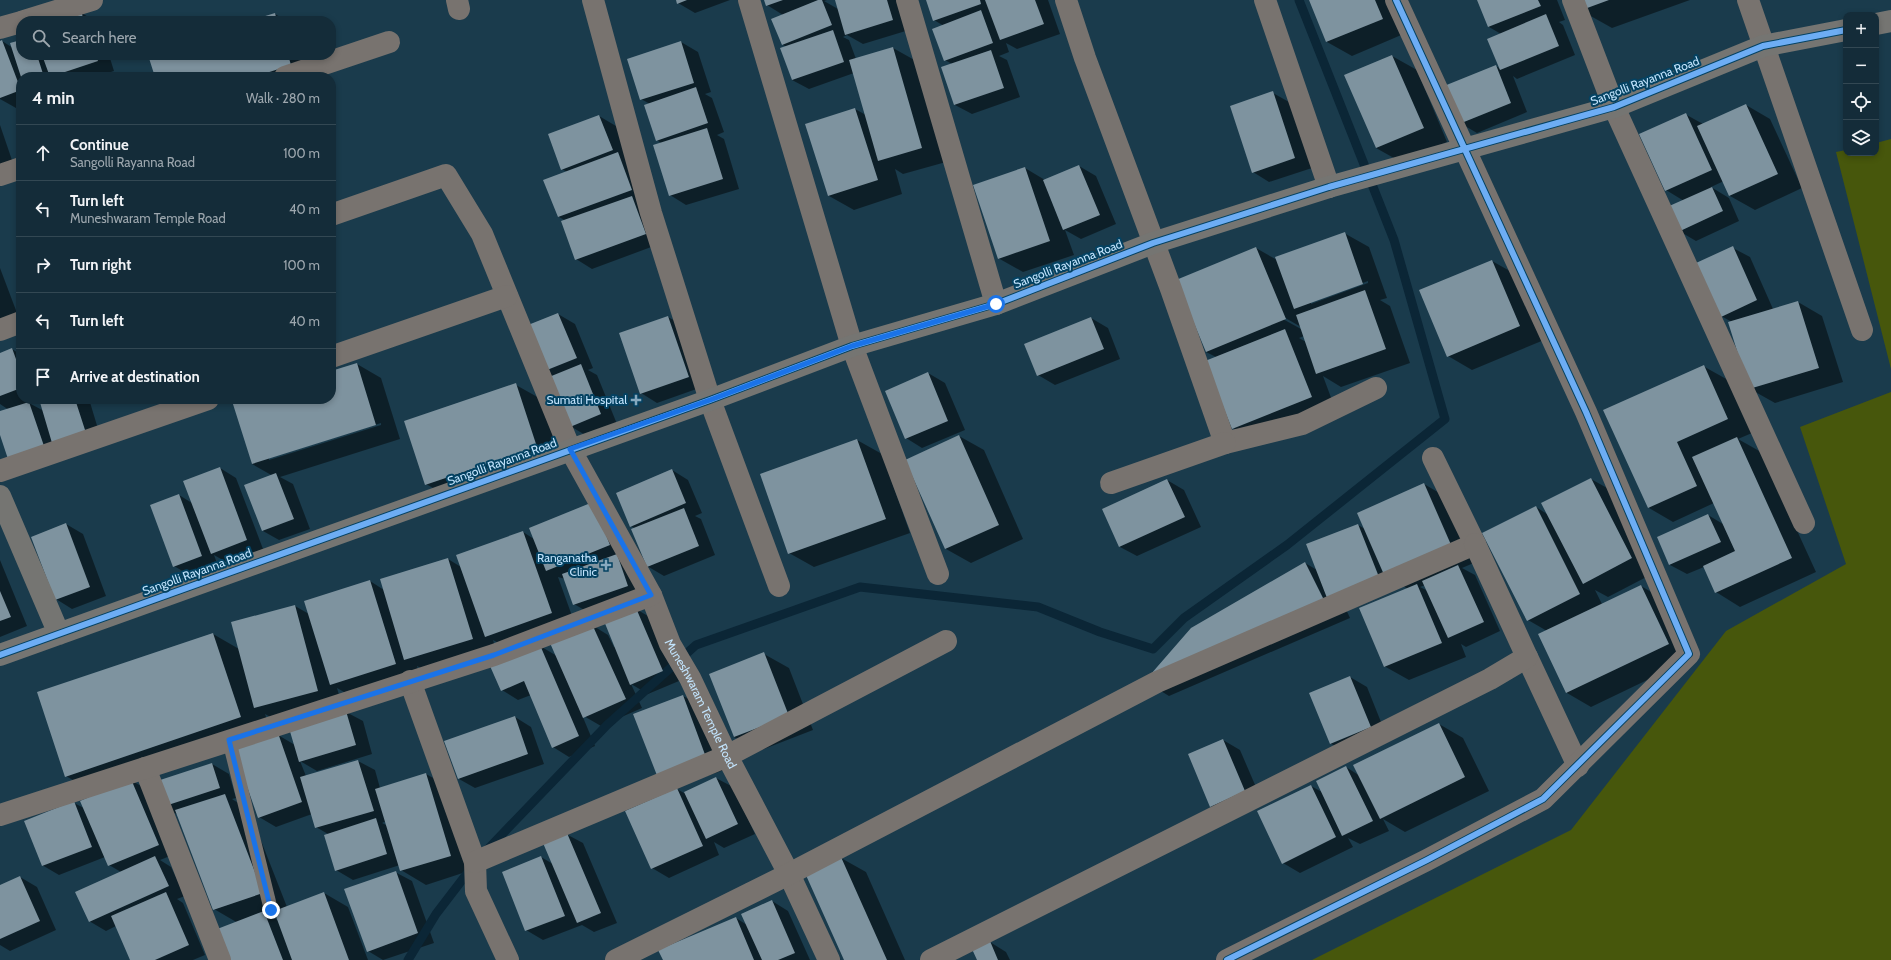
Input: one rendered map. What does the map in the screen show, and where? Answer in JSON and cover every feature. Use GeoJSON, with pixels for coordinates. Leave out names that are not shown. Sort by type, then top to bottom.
{"type":"FeatureCollection","features":[{"type":"Feature","properties":{"kind":"street"},"geometry":{"type":"LineString","coordinates":[[39,16],[92,0]]}},
{"type":"Feature","properties":{"kind":"street"},"geometry":{"type":"LineString","coordinates":[[592,0],[651,213],[710,400],[779,586]]}},
{"type":"Feature","properties":{"kind":"street"},"geometry":{"type":"LineString","coordinates":[[749,0],[852,346],[938,574]]}},
{"type":"Feature","properties":{"kind":"street"},"geometry":{"type":"LineString","coordinates":[[907,0],[996,304]]}},
{"type":"Feature","properties":{"kind":"street"},"geometry":{"type":"LineString","coordinates":[[1066,0],[1084,58],[1225,443]]}},
{"type":"Feature","properties":{"kind":"street"},"geometry":{"type":"LineString","coordinates":[[1265,0],[1329,188]]}},
{"type":"Feature","properties":{"kind":"street"},"geometry":{"type":"LineString","coordinates":[[1226,960],[1426,860],[1543,799],[1578,766],[1689,654],[1586,412],[1463,150],[1396,0]]}},
{"type":"Feature","properties":{"kind":"street"},"geometry":{"type":"LineString","coordinates":[[1573,0],[1614,107],[1804,523]]}},
{"type":"Feature","properties":{"kind":"street"},"geometry":{"type":"LineString","coordinates":[[1748,0],[1862,330]]}},
{"type":"Feature","properties":{"kind":"street"},"geometry":{"type":"LineString","coordinates":[[1879,23],[1891,21]]}},
{"type":"Feature","properties":{"kind":"street"},"geometry":{"type":"LineString","coordinates":[[0,28],[16,23]]}},
{"type":"Feature","properties":{"kind":"street","name":"Sangolli Rayanna Road"},"geometry":{"type":"LineString","coordinates":[[0,655],[570,449],[710,400],[852,346],[996,304],[1153,243],[1354,180],[1614,107],[1763,46],[1843,31]]}},
{"type":"Feature","properties":{"kind":"street"},"geometry":{"type":"LineString","coordinates":[[336,60],[388,42]]}},
{"type":"Feature","properties":{"kind":"street"},"geometry":{"type":"LineString","coordinates":[[300,72],[335,60]]}},
{"type":"Feature","properties":{"kind":"street"},"geometry":{"type":"LineString","coordinates":[[0,175],[16,170]]}},
{"type":"Feature","properties":{"kind":"street","name":"Muneshwaram Temple Road"},"geometry":{"type":"LineString","coordinates":[[336,213],[446,175],[482,234],[570,449],[651,595],[670,644],[690,678],[727,756],[789,874],[829,960]]}},
{"type":"Feature","properties":{"kind":"street"},"geometry":{"type":"LineString","coordinates":[[336,355],[507,296]]}},
{"type":"Feature","properties":{"kind":"street"},"geometry":{"type":"LineString","coordinates":[[0,330],[16,324]]}},
{"type":"Feature","properties":{"kind":"street"},"geometry":{"type":"LineString","coordinates":[[1111,483],[1225,443],[1302,424],[1376,388]]}},
{"type":"Feature","properties":{"kind":"street"},"geometry":{"type":"LineString","coordinates":[[0,471],[194,404]]}},
{"type":"Feature","properties":{"kind":"street"},"geometry":{"type":"LineString","coordinates":[[1433,458],[1475,544],[1578,766]]}},
{"type":"Feature","properties":{"kind":"street"},"geometry":{"type":"LineString","coordinates":[[0,496],[59,634]]}},
{"type":"Feature","properties":{"kind":"street"},"geometry":{"type":"LineString","coordinates":[[616,960],[789,874],[1157,682],[1475,544]]}},
{"type":"Feature","properties":{"kind":"street"},"geometry":{"type":"LineString","coordinates":[[0,815],[494,655],[651,595]]}},
{"type":"Feature","properties":{"kind":"street"},"geometry":{"type":"LineString","coordinates":[[475,862],[727,756],[946,641]]}},
{"type":"Feature","properties":{"kind":"street"},"geometry":{"type":"LineString","coordinates":[[931,960],[1490,679],[1527,657]]}},
{"type":"Feature","properties":{"kind":"street"},"geometry":{"type":"LineString","coordinates":[[410,681],[475,862],[476,891],[508,960]]}},
{"type":"Feature","properties":{"kind":"street"},"geometry":{"type":"LineString","coordinates":[[145,768],[220,960]]}},
{"type":"Feature","properties":{"kind":"lane"},"geometry":{"type":"LineString","coordinates":[[229,740],[271,910]]}},
{"type":"Feature","properties":{"kind":"green space"},"geometry":{"type":"Polygon","coordinates":[[[1891,139],[1891,369],[1836,152],[1843,151],[1843,156],[1879,156],[1879,142],[1891,139]]]}},
{"type":"Feature","properties":{"kind":"green space"},"geometry":{"type":"Polygon","coordinates":[[[1891,392],[1891,960],[1312,960],[1571,830],[1726,631],[1846,564],[1800,427],[1891,392]]]}},
{"type":"Feature","properties":{"kind":"building"},"geometry":{"type":"Polygon","coordinates":[[[676,0],[687,0],[677,4],[676,0]]]}},
{"type":"Feature","properties":{"kind":"building"},"geometry":{"type":"Polygon","coordinates":[[[764,0],[783,0],[766,6],[764,0]]]}},
{"type":"Feature","properties":{"kind":"building"},"geometry":{"type":"Polygon","coordinates":[[[818,0],[822,0],[832,25],[782,45],[771,19],[818,0]]]}},
{"type":"Feature","properties":{"kind":"building"},"geometry":{"type":"Polygon","coordinates":[[[835,0],[887,0],[893,20],[845,35],[835,0]]]}},
{"type":"Feature","properties":{"kind":"building"},"geometry":{"type":"Polygon","coordinates":[[[926,0],[980,0],[981,4],[933,21],[926,0]]]}},
{"type":"Feature","properties":{"kind":"building"},"geometry":{"type":"Polygon","coordinates":[[[985,0],[1035,0],[1044,24],[1000,40],[985,0]]]}},
{"type":"Feature","properties":{"kind":"building"},"geometry":{"type":"Polygon","coordinates":[[[1309,0],[1375,0],[1383,19],[1326,42],[1309,0]]]}},
{"type":"Feature","properties":{"kind":"building"},"geometry":{"type":"Polygon","coordinates":[[[1477,0],[1538,0],[1541,6],[1488,27],[1477,0]]]}},
{"type":"Feature","properties":{"kind":"building"},"geometry":{"type":"Polygon","coordinates":[[[1575,0],[1609,0],[1579,11],[1575,0]]]}},
{"type":"Feature","properties":{"kind":"building"},"geometry":{"type":"Polygon","coordinates":[[[981,10],[993,43],[944,61],[932,29],[981,10]]]}},
{"type":"Feature","properties":{"kind":"building"},"geometry":{"type":"Polygon","coordinates":[[[81,11],[82,16],[68,16],[81,11]]]}},
{"type":"Feature","properties":{"kind":"building"},"geometry":{"type":"Polygon","coordinates":[[[275,13],[276,16],[265,16],[275,13]]]}},
{"type":"Feature","properties":{"kind":"building"},"geometry":{"type":"Polygon","coordinates":[[[1546,14],[1559,46],[1500,70],[1487,39],[1546,14]]]}},
{"type":"Feature","properties":{"kind":"building"},"geometry":{"type":"Polygon","coordinates":[[[833,30],[844,62],[792,80],[780,48],[833,30]]]}},
{"type":"Feature","properties":{"kind":"building"},"geometry":{"type":"Polygon","coordinates":[[[2,40],[16,77],[16,92],[0,98],[0,41],[2,40]]]}},
{"type":"Feature","properties":{"kind":"building"},"geometry":{"type":"Polygon","coordinates":[[[16,41],[16,60],[39,60],[42,72],[19,72],[10,43],[16,41]]]}},
{"type":"Feature","properties":{"kind":"building"},"geometry":{"type":"Polygon","coordinates":[[[681,41],[694,83],[640,100],[627,59],[681,41]]]}},
{"type":"Feature","properties":{"kind":"building"},"geometry":{"type":"Polygon","coordinates":[[[893,47],[922,148],[878,161],[849,60],[893,47]]]}},
{"type":"Feature","properties":{"kind":"building"},"geometry":{"type":"Polygon","coordinates":[[[991,50],[1004,88],[954,105],[941,67],[991,50]]]}},
{"type":"Feature","properties":{"kind":"building"},"geometry":{"type":"Polygon","coordinates":[[[1392,55],[1424,128],[1376,148],[1344,75],[1392,55]]]}},
{"type":"Feature","properties":{"kind":"building"},"geometry":{"type":"Polygon","coordinates":[[[44,60],[98,61],[65,72],[48,72],[44,60]]]}},
{"type":"Feature","properties":{"kind":"building"},"geometry":{"type":"Polygon","coordinates":[[[150,60],[290,60],[291,65],[269,72],[153,72],[150,60]]]}},
{"type":"Feature","properties":{"kind":"building"},"geometry":{"type":"Polygon","coordinates":[[[1496,65],[1511,103],[1459,124],[1444,86],[1496,65]]]}},
{"type":"Feature","properties":{"kind":"building"},"geometry":{"type":"Polygon","coordinates":[[[696,87],[708,123],[656,141],[644,105],[696,87]]]}},
{"type":"Feature","properties":{"kind":"building"},"geometry":{"type":"Polygon","coordinates":[[[1273,91],[1295,158],[1252,173],[1230,106],[1273,91]]]}},
{"type":"Feature","properties":{"kind":"building"},"geometry":{"type":"Polygon","coordinates":[[[1746,104],[1778,174],[1729,196],[1697,126],[1746,104]]]}},
{"type":"Feature","properties":{"kind":"building"},"geometry":{"type":"Polygon","coordinates":[[[855,108],[878,180],[828,196],[805,124],[855,108]]]}},
{"type":"Feature","properties":{"kind":"building"},"geometry":{"type":"Polygon","coordinates":[[[1686,113],[1712,170],[1665,191],[1639,134],[1686,113]]]}},
{"type":"Feature","properties":{"kind":"building"},"geometry":{"type":"Polygon","coordinates":[[[599,115],[613,150],[561,170],[548,134],[599,115]]]}},
{"type":"Feature","properties":{"kind":"building"},"geometry":{"type":"Polygon","coordinates":[[[707,128],[723,179],[669,196],[653,145],[707,128]]]}},
{"type":"Feature","properties":{"kind":"building"},"geometry":{"type":"Polygon","coordinates":[[[618,152],[632,190],[558,217],[543,180],[618,152]]]}},
{"type":"Feature","properties":{"kind":"building"},"geometry":{"type":"Polygon","coordinates":[[[1079,165],[1100,215],[1063,230],[1043,180],[1079,165]]]}},
{"type":"Feature","properties":{"kind":"building"},"geometry":{"type":"Polygon","coordinates":[[[1025,167],[1050,241],[998,259],[973,185],[1025,167]]]}},
{"type":"Feature","properties":{"kind":"building"},"geometry":{"type":"Polygon","coordinates":[[[1712,187],[1723,211],[1678,232],[1667,207],[1712,187]]]}},
{"type":"Feature","properties":{"kind":"building"},"geometry":{"type":"Polygon","coordinates":[[[632,196],[646,234],[575,260],[561,221],[632,196]]]}},
{"type":"Feature","properties":{"kind":"building"},"geometry":{"type":"Polygon","coordinates":[[[1345,232],[1363,284],[1294,309],[1275,257],[1345,232]]]}},
{"type":"Feature","properties":{"kind":"building"},"geometry":{"type":"Polygon","coordinates":[[[1733,246],[1757,300],[1721,317],[1696,263],[1733,246]]]}},
{"type":"Feature","properties":{"kind":"building"},"geometry":{"type":"Polygon","coordinates":[[[1256,247],[1286,319],[1206,352],[1176,280],[1256,247]]]}},
{"type":"Feature","properties":{"kind":"building"},"geometry":{"type":"Polygon","coordinates":[[[1492,260],[1520,326],[1447,357],[1419,290],[1492,260]]]}},
{"type":"Feature","properties":{"kind":"building"},"geometry":{"type":"Polygon","coordinates":[[[1365,290],[1386,349],[1316,374],[1296,315],[1365,290]]]}},
{"type":"Feature","properties":{"kind":"building"},"geometry":{"type":"Polygon","coordinates":[[[1798,301],[1819,368],[1749,389],[1728,322],[1798,301]]]}},
{"type":"Feature","properties":{"kind":"building"},"geometry":{"type":"Polygon","coordinates":[[[558,313],[577,358],[542,372],[523,327],[558,313]]]}},
{"type":"Feature","properties":{"kind":"building"},"geometry":{"type":"Polygon","coordinates":[[[668,316],[689,377],[640,394],[619,333],[668,316]]]}},
{"type":"Feature","properties":{"kind":"building"},"geometry":{"type":"Polygon","coordinates":[[[1091,317],[1104,349],[1037,376],[1024,344],[1091,317]]]}},
{"type":"Feature","properties":{"kind":"building"},"geometry":{"type":"Polygon","coordinates":[[[1285,329],[1312,397],[1232,429],[1205,361],[1285,329]]]}},
{"type":"Feature","properties":{"kind":"building"},"geometry":{"type":"Polygon","coordinates":[[[12,348],[16,359],[16,390],[0,396],[0,353],[12,348]]]}},
{"type":"Feature","properties":{"kind":"building"},"geometry":{"type":"Polygon","coordinates":[[[357,363],[376,425],[252,464],[233,404],[336,404],[336,369],[357,363]]]}},
{"type":"Feature","properties":{"kind":"building"},"geometry":{"type":"Polygon","coordinates":[[[581,364],[601,414],[570,427],[549,377],[581,364]]]}},
{"type":"Feature","properties":{"kind":"building"},"geometry":{"type":"Polygon","coordinates":[[[1704,365],[1728,419],[1677,442],[1697,486],[1648,508],[1603,410],[1704,365]]]}},
{"type":"Feature","properties":{"kind":"building"},"geometry":{"type":"Polygon","coordinates":[[[928,372],[948,421],[905,439],[885,391],[928,372]]]}},
{"type":"Feature","properties":{"kind":"building"},"geometry":{"type":"Polygon","coordinates":[[[516,383],[537,447],[425,485],[404,421],[516,383]]]}},
{"type":"Feature","properties":{"kind":"building"},"geometry":{"type":"Polygon","coordinates":[[[23,404],[30,404],[44,446],[8,459],[0,435],[0,411],[23,404]]]}},
{"type":"Feature","properties":{"kind":"building"},"geometry":{"type":"Polygon","coordinates":[[[40,404],[77,404],[86,433],[52,443],[40,404]]]}},
{"type":"Feature","properties":{"kind":"building"},"geometry":{"type":"Polygon","coordinates":[[[959,435],[999,525],[945,549],[905,460],[959,435]]]}},
{"type":"Feature","properties":{"kind":"building"},"geometry":{"type":"Polygon","coordinates":[[[1737,437],[1792,558],[1715,593],[1703,566],[1735,551],[1692,457],[1737,437]]]}},
{"type":"Feature","properties":{"kind":"building"},"geometry":{"type":"Polygon","coordinates":[[[857,439],[886,519],[788,554],[760,474],[857,439]]]}},
{"type":"Feature","properties":{"kind":"building"},"geometry":{"type":"Polygon","coordinates":[[[220,467],[247,540],[211,554],[183,481],[220,467]]]}},
{"type":"Feature","properties":{"kind":"building"},"geometry":{"type":"Polygon","coordinates":[[[672,469],[686,503],[630,527],[616,493],[672,469]]]}},
{"type":"Feature","properties":{"kind":"building"},"geometry":{"type":"Polygon","coordinates":[[[276,473],[294,519],[262,531],[244,485],[276,473]]]}},
{"type":"Feature","properties":{"kind":"building"},"geometry":{"type":"Polygon","coordinates":[[[1591,478],[1632,558],[1583,584],[1541,503],[1591,478]]]}},
{"type":"Feature","properties":{"kind":"building"},"geometry":{"type":"Polygon","coordinates":[[[1167,479],[1185,517],[1119,547],[1102,509],[1167,479]]]}},
{"type":"Feature","properties":{"kind":"building"},"geometry":{"type":"Polygon","coordinates":[[[1424,483],[1452,547],[1385,577],[1357,513],[1424,483]]]}},
{"type":"Feature","properties":{"kind":"building"},"geometry":{"type":"Polygon","coordinates":[[[179,494],[202,556],[173,567],[150,505],[179,494]]]}},
{"type":"Feature","properties":{"kind":"building"},"geometry":{"type":"Polygon","coordinates":[[[593,502],[610,545],[546,571],[529,528],[593,502]]]}},
{"type":"Feature","properties":{"kind":"building"},"geometry":{"type":"Polygon","coordinates":[[[1536,506],[1580,594],[1527,621],[1482,533],[1536,506]]]}},
{"type":"Feature","properties":{"kind":"building"},"geometry":{"type":"Polygon","coordinates":[[[684,508],[699,546],[647,567],[631,529],[684,508]]]}},
{"type":"Feature","properties":{"kind":"building"},"geometry":{"type":"Polygon","coordinates":[[[1708,514],[1721,542],[1669,565],[1657,537],[1708,514]]]}},
{"type":"Feature","properties":{"kind":"building"},"geometry":{"type":"Polygon","coordinates":[[[66,523],[90,587],[55,600],[31,537],[66,523]]]}},
{"type":"Feature","properties":{"kind":"building"},"geometry":{"type":"Polygon","coordinates":[[[1358,524],[1379,577],[1327,598],[1306,544],[1358,524]]]}},
{"type":"Feature","properties":{"kind":"building"},"geometry":{"type":"Polygon","coordinates":[[[523,531],[552,613],[485,637],[456,555],[523,531]]]}},
{"type":"Feature","properties":{"kind":"building"},"geometry":{"type":"Polygon","coordinates":[[[617,554],[628,586],[573,605],[562,574],[617,554]]]}},
{"type":"Feature","properties":{"kind":"building"},"geometry":{"type":"Polygon","coordinates":[[[448,558],[473,639],[404,660],[380,579],[448,558]]]}},
{"type":"Feature","properties":{"kind":"building"},"geometry":{"type":"Polygon","coordinates":[[[1305,562],[1326,604],[1144,682],[1191,628],[1305,562]]]}},
{"type":"Feature","properties":{"kind":"building"},"geometry":{"type":"Polygon","coordinates":[[[1458,565],[1484,622],[1448,638],[1422,581],[1458,565]]]}},
{"type":"Feature","properties":{"kind":"building"},"geometry":{"type":"Polygon","coordinates":[[[370,580],[396,664],[330,685],[304,601],[370,580]]]}},
{"type":"Feature","properties":{"kind":"building"},"geometry":{"type":"Polygon","coordinates":[[[1417,584],[1442,643],[1384,667],[1359,608],[1417,584]]]}},
{"type":"Feature","properties":{"kind":"building"},"geometry":{"type":"Polygon","coordinates":[[[1641,585],[1669,644],[1566,693],[1538,634],[1641,585]]]}},
{"type":"Feature","properties":{"kind":"building"},"geometry":{"type":"Polygon","coordinates":[[[0,591],[11,617],[0,621],[0,591]]]}},
{"type":"Feature","properties":{"kind":"building"},"geometry":{"type":"Polygon","coordinates":[[[295,605],[318,691],[254,708],[231,622],[295,605]]]}},
{"type":"Feature","properties":{"kind":"building"},"geometry":{"type":"Polygon","coordinates":[[[636,608],[663,671],[630,685],[604,621],[636,608]]]}},
{"type":"Feature","properties":{"kind":"building"},"geometry":{"type":"Polygon","coordinates":[[[592,624],[626,699],[583,718],[550,643],[592,624]]]}},
{"type":"Feature","properties":{"kind":"building"},"geometry":{"type":"Polygon","coordinates":[[[213,633],[241,717],[65,777],[37,692],[213,633]]]}},
{"type":"Feature","properties":{"kind":"building"},"geometry":{"type":"Polygon","coordinates":[[[540,645],[579,736],[552,748],[524,681],[501,691],[490,666],[540,645]]]}},
{"type":"Feature","properties":{"kind":"building"},"geometry":{"type":"Polygon","coordinates":[[[764,652],[789,716],[734,737],[709,674],[764,652]]]}},
{"type":"Feature","properties":{"kind":"building"},"geometry":{"type":"Polygon","coordinates":[[[1350,676],[1371,727],[1330,744],[1309,693],[1350,676]]]}},
{"type":"Feature","properties":{"kind":"building"},"geometry":{"type":"Polygon","coordinates":[[[683,695],[707,760],[658,778],[633,714],[683,695]]]}},
{"type":"Feature","properties":{"kind":"building"},"geometry":{"type":"Polygon","coordinates":[[[346,711],[356,745],[299,762],[289,728],[346,711]]]}},
{"type":"Feature","properties":{"kind":"building"},"geometry":{"type":"Polygon","coordinates":[[[515,716],[528,754],[458,779],[444,741],[515,716]]]}},
{"type":"Feature","properties":{"kind":"building"},"geometry":{"type":"Polygon","coordinates":[[[1439,723],[1465,777],[1380,819],[1353,765],[1439,723]]]}},
{"type":"Feature","properties":{"kind":"building"},"geometry":{"type":"Polygon","coordinates":[[[278,733],[302,802],[258,818],[234,749],[278,733]]]}},
{"type":"Feature","properties":{"kind":"building"},"geometry":{"type":"Polygon","coordinates":[[[1223,739],[1245,791],[1210,807],[1188,754],[1223,739]]]}},
{"type":"Feature","properties":{"kind":"building"},"geometry":{"type":"Polygon","coordinates":[[[358,760],[374,811],[315,828],[300,777],[358,760]]]}},
{"type":"Feature","properties":{"kind":"building"},"geometry":{"type":"Polygon","coordinates":[[[212,763],[220,788],[162,807],[154,782],[212,763]]]}},
{"type":"Feature","properties":{"kind":"building"},"geometry":{"type":"Polygon","coordinates":[[[1346,766],[1373,821],[1342,836],[1316,781],[1346,766]]]}},
{"type":"Feature","properties":{"kind":"building"},"geometry":{"type":"Polygon","coordinates":[[[426,773],[451,856],[400,871],[375,789],[426,773]]]}},
{"type":"Feature","properties":{"kind":"building"},"geometry":{"type":"Polygon","coordinates":[[[716,777],[738,824],[706,839],[684,792],[716,777]]]}},
{"type":"Feature","properties":{"kind":"building"},"geometry":{"type":"Polygon","coordinates":[[[131,779],[159,845],[108,866],[80,801],[131,779]]]}},
{"type":"Feature","properties":{"kind":"building"},"geometry":{"type":"Polygon","coordinates":[[[1311,785],[1336,837],[1282,864],[1257,811],[1311,785]]]}},
{"type":"Feature","properties":{"kind":"building"},"geometry":{"type":"Polygon","coordinates":[[[677,788],[703,846],[651,869],[625,811],[677,788]]]}},
{"type":"Feature","properties":{"kind":"building"},"geometry":{"type":"Polygon","coordinates":[[[225,794],[263,893],[213,910],[175,810],[225,794]]]}},
{"type":"Feature","properties":{"kind":"building"},"geometry":{"type":"Polygon","coordinates":[[[74,801],[92,847],[42,866],[24,821],[74,801]]]}},
{"type":"Feature","properties":{"kind":"building"},"geometry":{"type":"Polygon","coordinates":[[[376,818],[387,854],[335,871],[324,835],[376,818]]]}},
{"type":"Feature","properties":{"kind":"building"},"geometry":{"type":"Polygon","coordinates":[[[567,833],[601,913],[577,923],[543,843],[567,833]]]}},
{"type":"Feature","properties":{"kind":"building"},"geometry":{"type":"Polygon","coordinates":[[[155,856],[169,886],[89,922],[75,892],[155,856]]]}},
{"type":"Feature","properties":{"kind":"building"},"geometry":{"type":"Polygon","coordinates":[[[541,856],[565,916],[525,931],[502,872],[541,856]]]}},
{"type":"Feature","properties":{"kind":"building"},"geometry":{"type":"Polygon","coordinates":[[[841,857],[887,960],[844,960],[805,873],[841,857]]]}},
{"type":"Feature","properties":{"kind":"building"},"geometry":{"type":"Polygon","coordinates":[[[396,871],[418,933],[367,952],[344,889],[396,871]]]}},
{"type":"Feature","properties":{"kind":"building"},"geometry":{"type":"Polygon","coordinates":[[[20,876],[40,921],[0,939],[0,885],[20,876]]]}},
{"type":"Feature","properties":{"kind":"building"},"geometry":{"type":"Polygon","coordinates":[[[166,892],[189,945],[155,960],[130,960],[111,916],[166,892]]]}},
{"type":"Feature","properties":{"kind":"building"},"geometry":{"type":"Polygon","coordinates":[[[324,892],[349,960],[292,960],[274,911],[324,892]]]}},
{"type":"Feature","properties":{"kind":"building"},"geometry":{"type":"Polygon","coordinates":[[[772,900],[795,953],[778,960],[762,960],[741,914],[772,900]]]}},
{"type":"Feature","properties":{"kind":"building"},"geometry":{"type":"Polygon","coordinates":[[[264,911],[283,960],[223,960],[212,931],[264,911]]]}},
{"type":"Feature","properties":{"kind":"building"},"geometry":{"type":"Polygon","coordinates":[[[736,917],[754,960],[663,960],[658,950],[736,917]]]}},
{"type":"Feature","properties":{"kind":"building"},"geometry":{"type":"Polygon","coordinates":[[[990,941],[998,960],[977,960],[972,949],[990,941]]]}},
{"type":"Feature","properties":{"kind":"waterway"},"geometry":{"type":"LineString","coordinates":[[487,850],[607,725],[696,645],[860,587],[1038,607],[1100,632],[1153,649],[1184,618],[1287,545],[1445,419],[1394,240],[1299,0]]}},
{"type":"Feature","properties":{"kind":"waterway"},"geometry":{"type":"LineString","coordinates":[[408,960],[436,914],[472,867]]}},
{"type":"Feature","properties":{"kind":"cycle path"},"geometry":{"type":"LineString","coordinates":[[1227,960],[1427,860],[1543,799],[1689,654],[1586,412],[1396,0]]}},
{"type":"Feature","properties":{"kind":"cycle path"},"geometry":{"type":"LineString","coordinates":[[0,655],[710,400],[852,346],[996,304],[1153,243],[1329,187],[1614,107],[1763,46],[1843,31]]}},
{"type":"Feature","properties":{"kind":"place","name":"Sumati Hospital"},"geometry":{"type":"Point","coordinates":[636,400]}},
{"type":"Feature","properties":{"kind":"place","name":"Ranganatha Clinic"},"geometry":{"type":"Point","coordinates":[606,565]}},
{"type":"Feature","properties":{"kind":"route"},"geometry":{"type":"LineString","coordinates":[[271,910],[229,740],[494,655],[651,595],[570,449],[710,400],[852,346],[996,304]]}}]}
